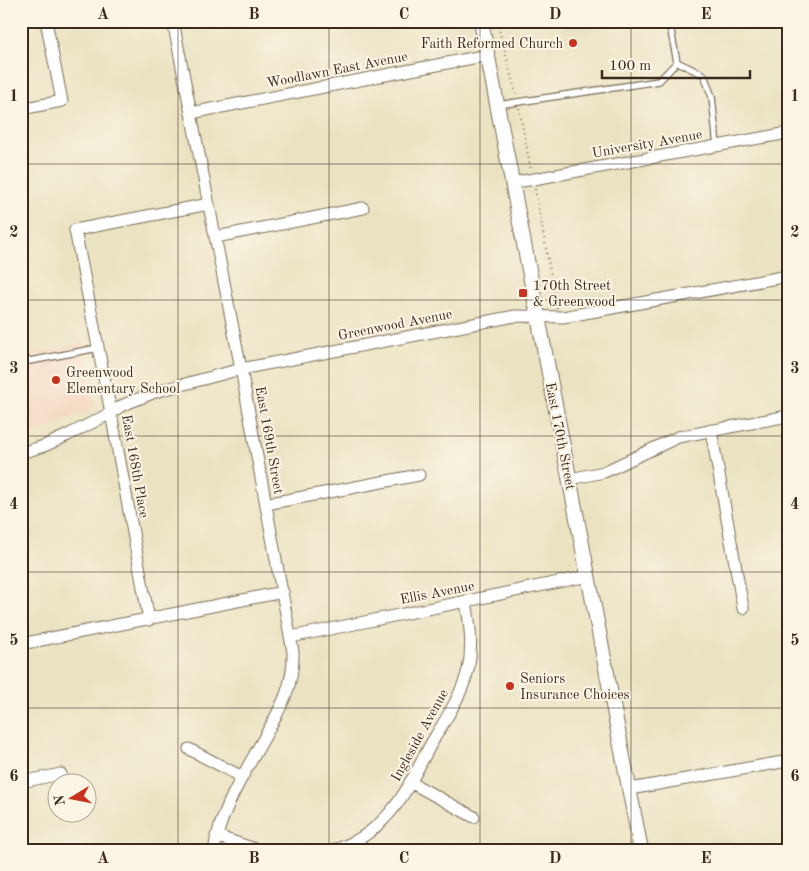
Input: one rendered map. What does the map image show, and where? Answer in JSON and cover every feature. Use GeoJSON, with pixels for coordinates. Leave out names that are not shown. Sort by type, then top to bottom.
{"type":"FeatureCollection","features":[{"type":"Feature","properties":{"kind":"street"},"geometry":{"type":"LineString","coordinates":[[21,109],[62,100],[46,21]]}},
{"type":"Feature","properties":{"kind":"street","name":"East 169th Street"},"geometry":{"type":"LineString","coordinates":[[173,21],[284,592],[292,637],[294,669],[281,708],[226,808],[216,836],[214,850]]}},
{"type":"Feature","properties":{"kind":"street","name":"East 170th Street"},"geometry":{"type":"LineString","coordinates":[[481,21],[641,850]]}},
{"type":"Feature","properties":{"kind":"street","name":"Woodlawn East Avenue"},"geometry":{"type":"LineString","coordinates":[[191,113],[488,55]]}},
{"type":"Feature","properties":{"kind":"street","name":"University Avenue"},"geometry":{"type":"LineString","coordinates":[[512,183],[788,133]]}},
{"type":"Feature","properties":{"kind":"street","name":"East 168th Place"},"geometry":{"type":"LineString","coordinates":[[148,620],[111,413],[75,230],[209,204]]}},
{"type":"Feature","properties":{"kind":"street"},"geometry":{"type":"LineString","coordinates":[[216,237],[363,208]]}},
{"type":"Feature","properties":{"kind":"street","name":"Greenwood Avenue"},"geometry":{"type":"LineString","coordinates":[[21,453],[44,446],[111,413],[121,406],[155,392],[242,369],[515,316],[563,317],[788,276]]}},
{"type":"Feature","properties":{"kind":"street"},"geometry":{"type":"LineString","coordinates":[[570,479],[604,472],[678,437],[788,416]]}},
{"type":"Feature","properties":{"kind":"street"},"geometry":{"type":"LineString","coordinates":[[711,430],[743,608]]}},
{"type":"Feature","properties":{"kind":"street"},"geometry":{"type":"LineString","coordinates":[[266,504],[419,475]]}},
{"type":"Feature","properties":{"kind":"street","name":"Ellis Avenue"},"geometry":{"type":"LineString","coordinates":[[292,637],[588,576]]}},
{"type":"Feature","properties":{"kind":"street"},"geometry":{"type":"LineString","coordinates":[[21,644],[284,592]]}},
{"type":"Feature","properties":{"kind":"street","name":"Ingleside Avenue"},"geometry":{"type":"LineString","coordinates":[[334,850],[359,838],[376,826],[391,811],[410,782],[456,700],[468,668],[471,639],[466,602]]}},
{"type":"Feature","properties":{"kind":"street"},"geometry":{"type":"LineString","coordinates":[[189,749],[242,777]]}},
{"type":"Feature","properties":{"kind":"street"},"geometry":{"type":"LineString","coordinates":[[630,788],[788,761]]}},
{"type":"Feature","properties":{"kind":"street"},"geometry":{"type":"LineString","coordinates":[[21,782],[48,777]]}},
{"type":"Feature","properties":{"kind":"street"},"geometry":{"type":"LineString","coordinates":[[410,782],[474,816]]}},
{"type":"Feature","properties":{"kind":"street"},"geometry":{"type":"LineString","coordinates":[[216,836],[258,850]]}},
{"type":"Feature","properties":{"kind":"lane"},"geometry":{"type":"LineString","coordinates":[[668,21],[677,62]]}},
{"type":"Feature","properties":{"kind":"lane"},"geometry":{"type":"LineString","coordinates":[[498,105],[659,80],[677,62]]}},
{"type":"Feature","properties":{"kind":"lane"},"geometry":{"type":"LineString","coordinates":[[677,62],[704,75],[712,97],[718,146]]}},
{"type":"Feature","properties":{"kind":"lane"},"geometry":{"type":"LineString","coordinates":[[21,359],[30,361],[98,348]]}},
{"type":"Feature","properties":{"kind":"path"},"geometry":{"type":"LineString","coordinates":[[497,21],[518,102],[558,310]]}},
{"type":"Feature","properties":{"kind":"shaded area","name":"Greenwood Elementary School"},"geometry":{"type":"Polygon","coordinates":[[[21,311],[29,353],[83,342],[95,406],[41,432],[21,439],[21,311]]]}},
{"type":"Feature","properties":{"kind":"place","name":"Faith Reformed Church"},"geometry":{"type":"Point","coordinates":[573,43]}},
{"type":"Feature","properties":{"kind":"place","name":"170th Street & Greenwood"},"geometry":{"type":"Point","coordinates":[523,293]}},
{"type":"Feature","properties":{"kind":"place","name":"Greenwood Elementary School"},"geometry":{"type":"Point","coordinates":[56,380]}},
{"type":"Feature","properties":{"kind":"place","name":"Seniors Insurance Choices"},"geometry":{"type":"Point","coordinates":[510,686]}}]}
